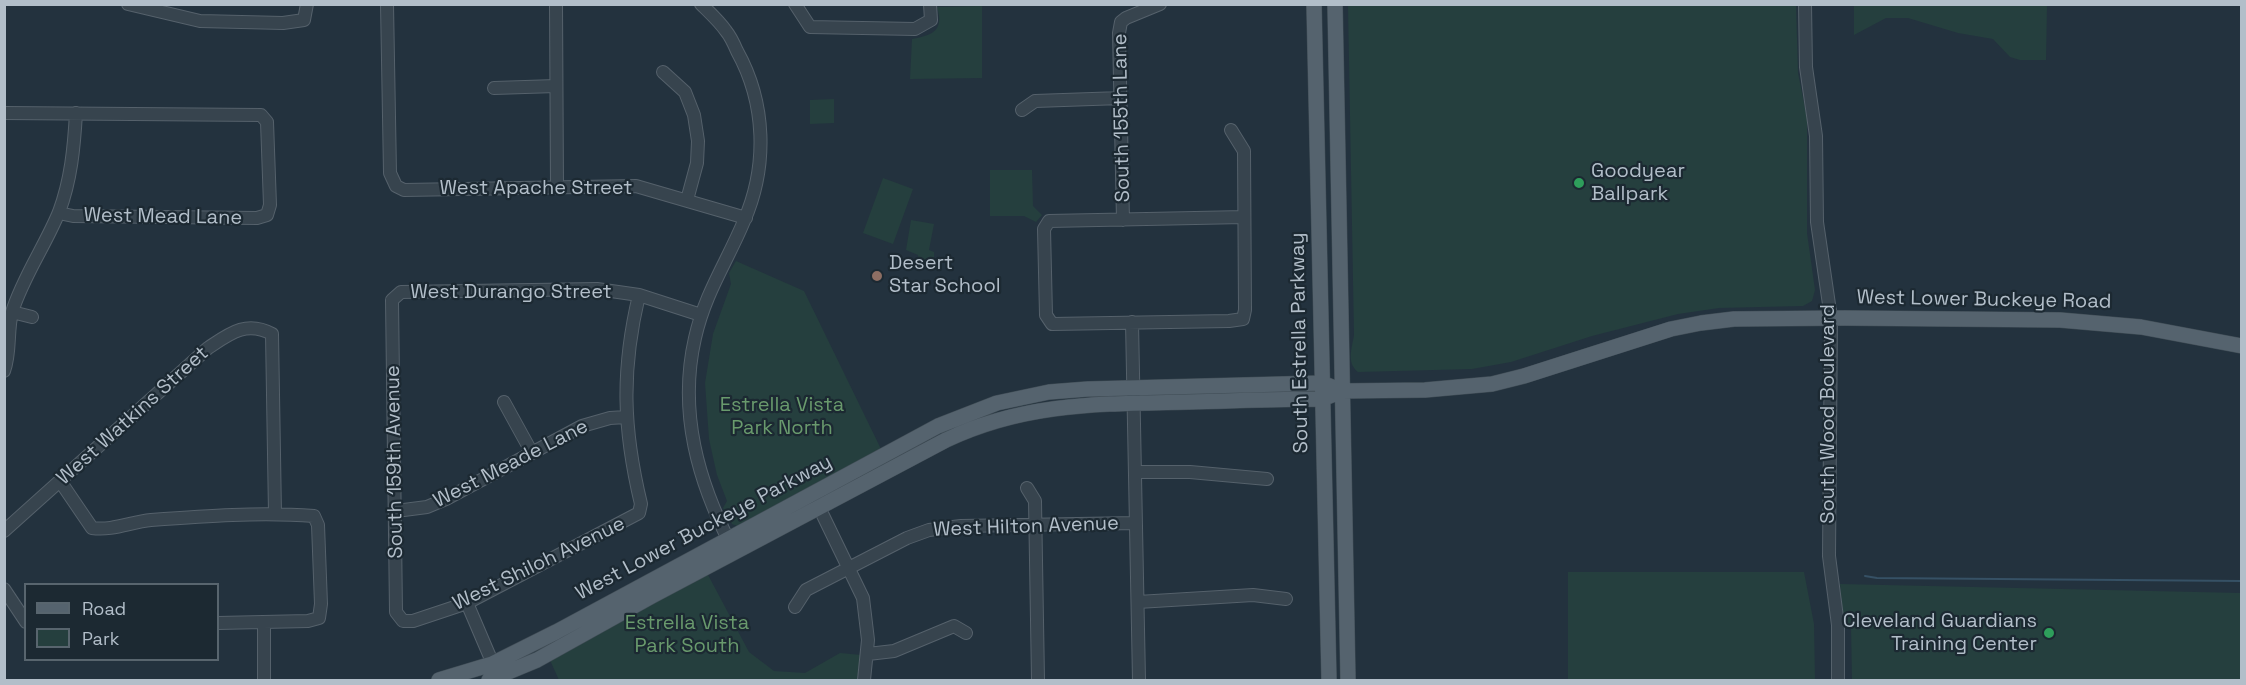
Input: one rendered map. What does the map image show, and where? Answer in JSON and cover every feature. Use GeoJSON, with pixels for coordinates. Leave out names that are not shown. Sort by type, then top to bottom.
{"type":"FeatureCollection","features":[{"type":"Feature","properties":{"kind":"main road","name":"South Estrella Parkway"},"geometry":{"type":"LineString","coordinates":[[1314,4],[1329,681]]}},
{"type":"Feature","properties":{"kind":"main road","name":"South Estrella Parkway"},"geometry":{"type":"LineString","coordinates":[[1335,4],[1348,681]]}},
{"type":"Feature","properties":{"kind":"main road","name":"West Lower Buckeye Parkway"},"geometry":{"type":"LineString","coordinates":[[495,675],[556,632],[727,538],[938,426],[997,403],[1057,391],[1322,399],[1342,391],[1425,390],[1492,384],[1524,376],[1639,338],[1701,323],[1734,319],[1831,318]]}},
{"type":"Feature","properties":{"kind":"main road","name":"West Lower Buckeye Road"},"geometry":{"type":"LineString","coordinates":[[1831,318],[2090,321],[2141,327],[2241,346]]}},
{"type":"Feature","properties":{"kind":"main road","name":"West Lower Buckeye Parkway"},"geometry":{"type":"LineString","coordinates":[[440,681],[495,675],[537,660],[911,458],[967,430],[1003,418],[1134,395],[1322,383],[1342,391]]}},
{"type":"Feature","properties":{"kind":"street"},"geometry":{"type":"LineString","coordinates":[[128,4],[200,21],[284,23],[304,20],[307,4]]}},
{"type":"Feature","properties":{"kind":"street","name":"West Apache Street"},"geometry":{"type":"LineString","coordinates":[[387,4],[390,173],[396,186],[404,190],[636,186],[746,218]]}},
{"type":"Feature","properties":{"kind":"street"},"geometry":{"type":"LineString","coordinates":[[556,4],[557,187]]}},
{"type":"Feature","properties":{"kind":"street"},"geometry":{"type":"LineString","coordinates":[[701,4],[727,32],[743,60],[751,81],[758,112],[761,151],[753,200],[713,282],[701,315],[691,366],[691,429],[701,475],[735,553]]}},
{"type":"Feature","properties":{"kind":"street"},"geometry":{"type":"LineString","coordinates":[[795,4],[810,27],[915,29],[931,20],[930,4]]}},
{"type":"Feature","properties":{"kind":"street","name":"South 155th Lane"},"geometry":{"type":"LineString","coordinates":[[1123,220],[1119,33],[1121,22],[1125,18],[1160,4]]}},
{"type":"Feature","properties":{"kind":"street","name":"South Wood Boulevard"},"geometry":{"type":"LineString","coordinates":[[1805,4],[1806,67],[1816,136],[1817,222],[1831,318],[1829,556],[1838,625],[1838,681]]}},
{"type":"Feature","properties":{"kind":"street"},"geometry":{"type":"LineString","coordinates":[[663,72],[685,92],[694,115],[698,141],[697,163],[687,200]]}},
{"type":"Feature","properties":{"kind":"street"},"geometry":{"type":"LineString","coordinates":[[494,88],[556,86]]}},
{"type":"Feature","properties":{"kind":"street"},"geometry":{"type":"LineString","coordinates":[[1022,110],[1035,101],[1121,98]]}},
{"type":"Feature","properties":{"kind":"street"},"geometry":{"type":"LineString","coordinates":[[4,113],[76,113],[75,143],[69,180],[58,213],[12,312],[8,334],[8,362],[4,371]]}},
{"type":"Feature","properties":{"kind":"street","name":"West Mead Lane"},"geometry":{"type":"LineString","coordinates":[[58,213],[73,216],[257,218],[267,215],[270,205],[267,122],[261,115],[76,113]]}},
{"type":"Feature","properties":{"kind":"street"},"geometry":{"type":"LineString","coordinates":[[1231,130],[1244,151],[1245,310],[1242,319],[1052,324],[1046,315],[1044,229],[1049,221],[1244,217]]}},
{"type":"Feature","properties":{"kind":"street","name":"West Durango Street"},"geometry":{"type":"LineString","coordinates":[[392,300],[401,292],[597,289],[639,295],[701,315]]}},
{"type":"Feature","properties":{"kind":"street"},"geometry":{"type":"LineString","coordinates":[[626,417],[627,362],[639,295]]}},
{"type":"Feature","properties":{"kind":"street","name":"South 159th Avenue"},"geometry":{"type":"LineString","coordinates":[[392,300],[396,612],[403,621]]}},
{"type":"Feature","properties":{"kind":"street"},"geometry":{"type":"LineString","coordinates":[[12,312],[32,317]]}},
{"type":"Feature","properties":{"kind":"street"},"geometry":{"type":"LineString","coordinates":[[1132,322],[1139,681]]}},
{"type":"Feature","properties":{"kind":"street","name":"West Watkins Street"},"geometry":{"type":"LineString","coordinates":[[4,531],[208,348],[233,331],[261,328],[272,334],[275,514]]}},
{"type":"Feature","properties":{"kind":"street"},"geometry":{"type":"LineString","coordinates":[[504,402],[532,453]]}},
{"type":"Feature","properties":{"kind":"street","name":"West Meade Lane"},"geometry":{"type":"LineString","coordinates":[[396,511],[427,507],[582,426],[603,419],[626,417]]}},
{"type":"Feature","properties":{"kind":"street","name":"West Shiloh Avenue"},"geometry":{"type":"LineString","coordinates":[[403,621],[413,621],[467,603],[639,513],[640,504],[631,461],[626,417]]}},
{"type":"Feature","properties":{"kind":"street"},"geometry":{"type":"LineString","coordinates":[[1135,472],[1190,472],[1268,479]]}},
{"type":"Feature","properties":{"kind":"street"},"geometry":{"type":"LineString","coordinates":[[60,481],[92,528],[103,530],[147,520],[196,516],[275,514],[314,516],[318,525],[321,604],[319,618],[308,621],[219,623]]}},
{"type":"Feature","properties":{"kind":"street"},"geometry":{"type":"LineString","coordinates":[[1027,488],[1035,501],[1038,681]]}},
{"type":"Feature","properties":{"kind":"street"},"geometry":{"type":"LineString","coordinates":[[812,494],[850,568],[864,604],[868,654],[864,681]]}},
{"type":"Feature","properties":{"kind":"street","name":"West Hilton Avenue"},"geometry":{"type":"LineString","coordinates":[[795,607],[806,590],[907,538],[929,530],[948,527],[1136,523]]}},
{"type":"Feature","properties":{"kind":"street"},"geometry":{"type":"LineString","coordinates":[[4,589],[24,619]]}},
{"type":"Feature","properties":{"kind":"street"},"geometry":{"type":"LineString","coordinates":[[1138,602],[1192,600],[1234,595],[1286,599]]}},
{"type":"Feature","properties":{"kind":"street"},"geometry":{"type":"LineString","coordinates":[[467,603],[495,675]]}},
{"type":"Feature","properties":{"kind":"street"},"geometry":{"type":"LineString","coordinates":[[264,622],[264,681]]}},
{"type":"Feature","properties":{"kind":"street"},"geometry":{"type":"LineString","coordinates":[[868,654],[894,651],[954,626],[966,633]]}},
{"type":"Feature","properties":{"kind":"green space","name":"Goodyear Ballpark"},"geometry":{"type":"Polygon","coordinates":[[[1348,5],[1796,5],[1798,73],[1807,118],[1807,233],[1815,290],[1812,301],[1803,306],[1719,308],[1678,314],[1592,336],[1511,362],[1472,369],[1358,372],[1351,360],[1354,335],[1348,5]]]}},
{"type":"Feature","properties":{"kind":"green space"},"geometry":{"type":"Polygon","coordinates":[[[1854,5],[2047,5],[2046,60],[2020,60],[2010,57],[1993,39],[1958,33],[1908,18],[1886,18],[1854,35],[1854,5]]]}},
{"type":"Feature","properties":{"kind":"green space"},"geometry":{"type":"Polygon","coordinates":[[[982,6],[982,78],[910,79],[912,39],[926,36],[935,30],[939,21],[937,7],[982,6]]]}},
{"type":"Feature","properties":{"kind":"green space"},"geometry":{"type":"Polygon","coordinates":[[[834,99],[834,123],[810,124],[810,100],[834,99]]]}},
{"type":"Feature","properties":{"kind":"green space"},"geometry":{"type":"Polygon","coordinates":[[[990,170],[1032,170],[1033,206],[1042,215],[1036,222],[1024,216],[990,216],[990,170]]]}},
{"type":"Feature","properties":{"kind":"green space"},"geometry":{"type":"Polygon","coordinates":[[[883,178],[913,189],[893,244],[863,233],[883,178]]]}},
{"type":"Feature","properties":{"kind":"green space"},"geometry":{"type":"Polygon","coordinates":[[[911,220],[934,224],[929,250],[934,252],[934,264],[919,263],[918,255],[906,250],[911,220]]]}},
{"type":"Feature","properties":{"kind":"green space","name":"Estrella Vista Park North"},"geometry":{"type":"Polygon","coordinates":[[[736,261],[804,291],[881,449],[737,526],[732,524],[723,508],[727,501],[717,475],[709,439],[705,383],[713,334],[731,284],[729,273],[736,261]]]}},
{"type":"Feature","properties":{"kind":"green space","name":"Cleveland Guardians Training Center"},"geometry":{"type":"Polygon","coordinates":[[[1568,572],[1804,572],[1814,624],[1815,680],[1568,680],[1568,572]]]}},
{"type":"Feature","properties":{"kind":"green space","name":"Estrella Vista Park South"},"geometry":{"type":"Polygon","coordinates":[[[707,573],[749,652],[774,671],[805,673],[840,653],[861,655],[857,680],[559,680],[549,658],[707,573]]]}},
{"type":"Feature","properties":{"kind":"green space","name":"Cleveland Guardians Training Center"},"geometry":{"type":"Polygon","coordinates":[[[1840,584],[2241,593],[2241,680],[1852,680],[1851,626],[1844,629],[1840,584]]]}},
{"type":"Feature","properties":{"kind":"waterway"},"geometry":{"type":"LineString","coordinates":[[1865,576],[1877,578],[2242,581]]}},
{"type":"Feature","properties":{"kind":"place","name":"Goodyear Ballpark"},"geometry":{"type":"Point","coordinates":[1579,183]}},
{"type":"Feature","properties":{"kind":"place","name":"Desert Star School"},"geometry":{"type":"Point","coordinates":[877,276]}},
{"type":"Feature","properties":{"kind":"place","name":"Cleveland Guardians Training Center"},"geometry":{"type":"Point","coordinates":[2049,633]}}]}
